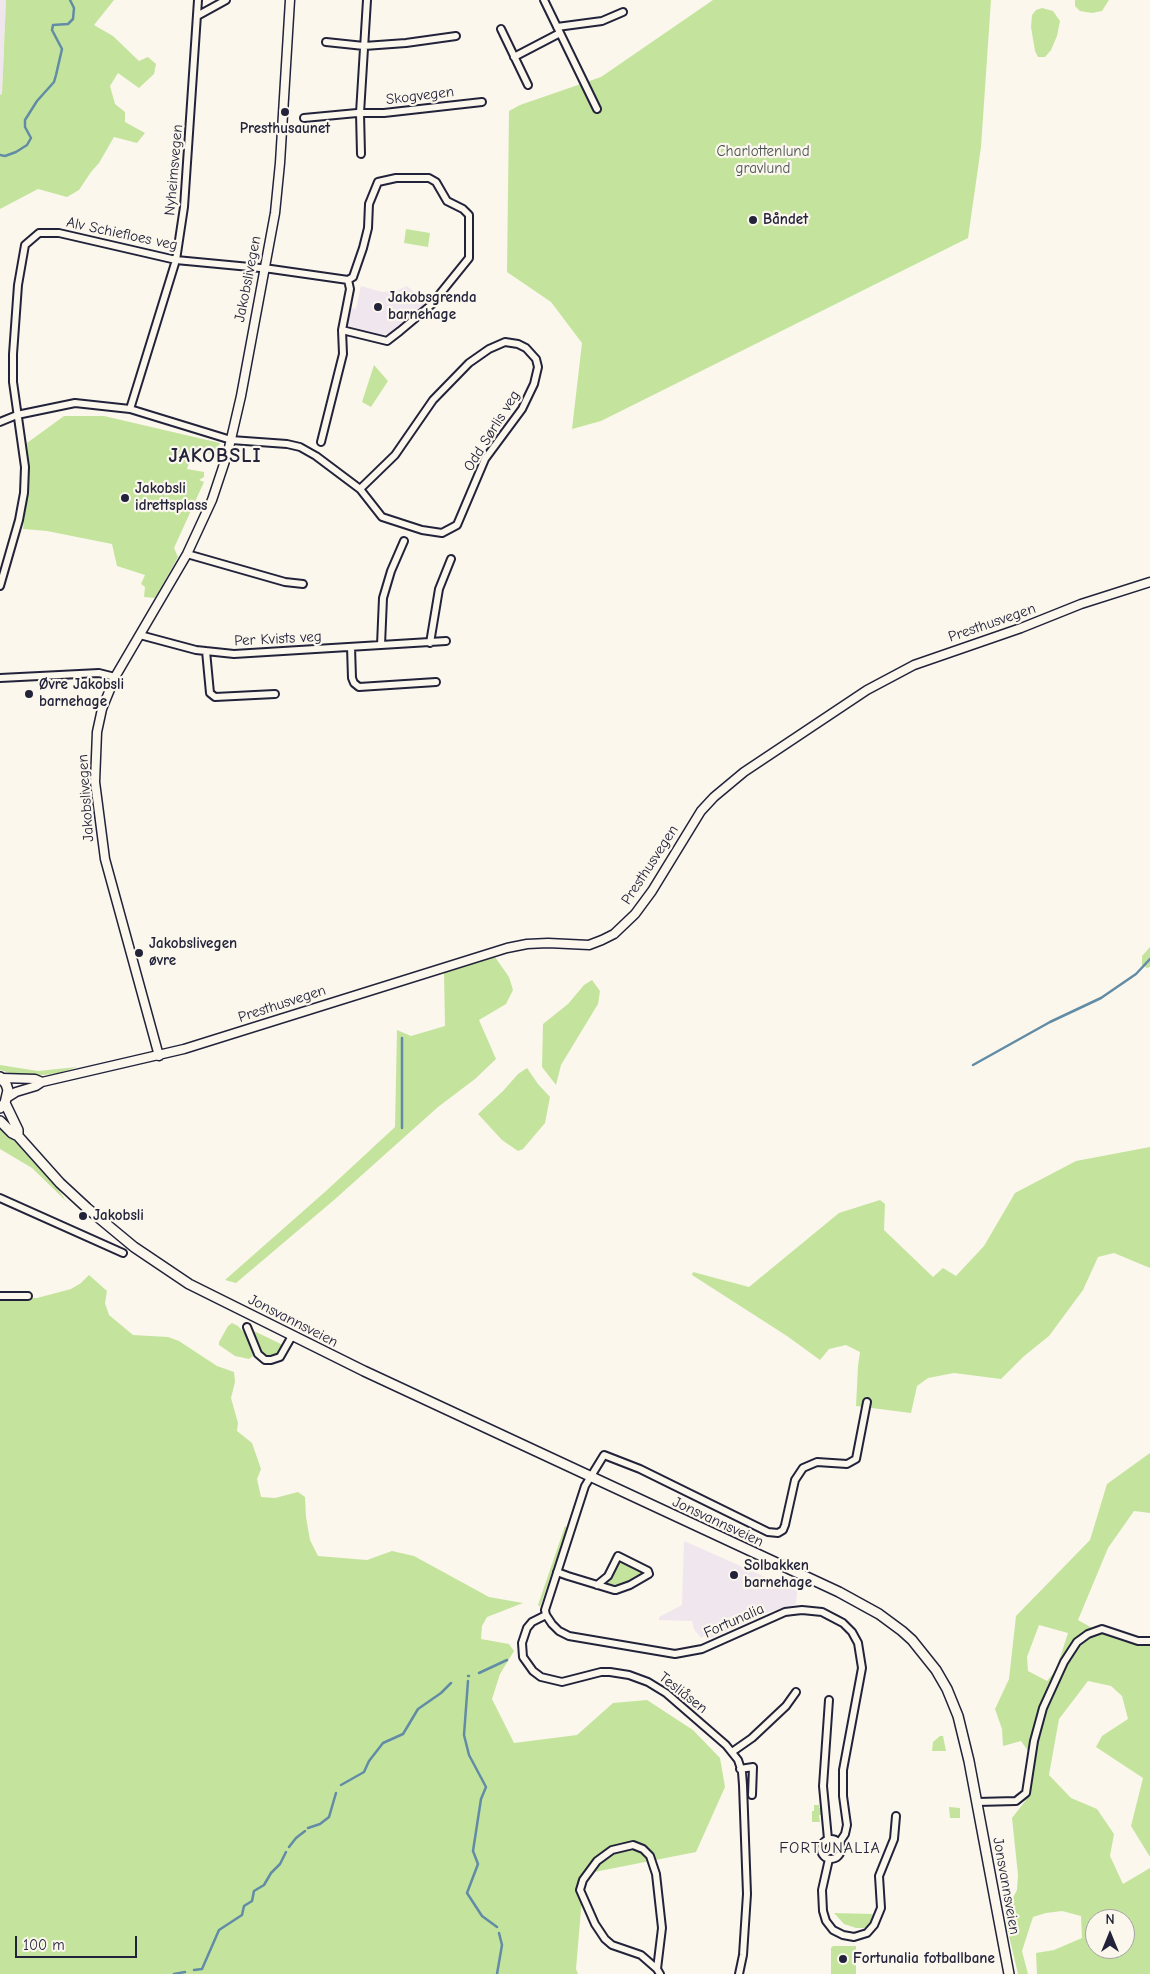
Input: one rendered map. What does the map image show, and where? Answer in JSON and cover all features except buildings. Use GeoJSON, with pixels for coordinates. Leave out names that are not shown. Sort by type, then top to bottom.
{"type":"FeatureCollection","features":[{"type":"Feature","properties":{"kind":"main road","name":"Jonsvannsveien"},"geometry":{"type":"LineString","coordinates":[[1,1078],[8,1090],[4,1103],[18,1130],[18,1136]]}},
{"type":"Feature","properties":{"kind":"main road","name":"Jonsvannsveien"},"geometry":{"type":"LineString","coordinates":[[0,1121],[12,1133],[18,1136],[60,1183],[87,1208],[134,1247],[189,1284],[292,1336],[846,1596],[879,1614],[902,1631],[928,1658],[948,1688],[963,1732],[1009,1974]]}},
{"type":"Feature","properties":{"kind":"street","name":"Nyheimsvegen"},"geometry":{"type":"LineString","coordinates":[[130,409],[176,260],[184,207],[198,0]]}},
{"type":"Feature","properties":{"kind":"street"},"geometry":{"type":"LineString","coordinates":[[197,16],[226,0]]}},
{"type":"Feature","properties":{"kind":"street","name":"Jakobslivegen"},"geometry":{"type":"LineString","coordinates":[[158,1056],[117,906],[101,836],[95,782],[96,744],[102,710],[114,676],[187,554],[212,500],[232,440],[274,220],[290,0]]}},
{"type":"Feature","properties":{"kind":"street"},"geometry":{"type":"LineString","coordinates":[[361,154],[360,113],[367,0]]}},
{"type":"Feature","properties":{"kind":"street"},"geometry":{"type":"LineString","coordinates":[[544,0],[596,109]]}},
{"type":"Feature","properties":{"kind":"street"},"geometry":{"type":"LineString","coordinates":[[514,57],[559,30],[602,21],[623,12]]}},
{"type":"Feature","properties":{"kind":"street"},"geometry":{"type":"LineString","coordinates":[[501,29],[528,85]]}},
{"type":"Feature","properties":{"kind":"street"},"geometry":{"type":"LineString","coordinates":[[326,42],[364,46],[406,43],[456,36]]}},
{"type":"Feature","properties":{"kind":"street","name":"Skogvegen"},"geometry":{"type":"LineString","coordinates":[[304,118],[360,113],[376,114],[482,102]]}},
{"type":"Feature","properties":{"kind":"street"},"geometry":{"type":"LineString","coordinates":[[321,442],[343,354],[342,330],[350,289],[348,280],[352,277],[363,248],[368,228],[369,204],[378,182],[396,178],[429,178],[436,182],[447,202],[463,209],[469,215],[469,258],[431,305],[387,340],[342,330]]}},
{"type":"Feature","properties":{"kind":"street","name":"Alv Schiefloes veg"},"geometry":{"type":"LineString","coordinates":[[0,586],[19,520],[24,493],[25,467],[13,382],[13,354],[18,285],[25,245],[39,233],[58,233],[176,260],[264,268],[348,280]]}},
{"type":"Feature","properties":{"kind":"street","name":"Odd Sørlis veg"},"geometry":{"type":"LineString","coordinates":[[0,422],[17,415],[75,403],[130,409],[232,440],[287,444],[300,447],[316,456],[360,489],[382,517],[432,533],[442,533],[457,525],[486,459],[522,409],[534,384],[538,367],[536,359],[526,348],[506,342],[489,348],[469,363],[433,400],[394,455],[360,489]]}},
{"type":"Feature","properties":{"kind":"street"},"geometry":{"type":"LineString","coordinates":[[381,645],[383,598],[391,571],[404,541]]}},
{"type":"Feature","properties":{"kind":"street"},"geometry":{"type":"LineString","coordinates":[[187,554],[285,582],[303,584]]}},
{"type":"Feature","properties":{"kind":"street"},"geometry":{"type":"LineString","coordinates":[[430,643],[439,589],[451,559]]}},
{"type":"Feature","properties":{"kind":"street","name":"Presthusvegen"},"geometry":{"type":"LineString","coordinates":[[4,1103],[16,1092],[36,1086],[42,1082],[158,1056],[506,948],[548,943],[589,945],[602,940],[614,934],[635,914],[652,891],[701,811],[714,797],[744,772],[867,690],[914,665],[1021,628],[1081,604],[1150,582]]}},
{"type":"Feature","properties":{"kind":"street","name":"Per Kvists veg"},"geometry":{"type":"LineString","coordinates":[[140,635],[206,651],[253,654],[446,641]]}},
{"type":"Feature","properties":{"kind":"street"},"geometry":{"type":"LineString","coordinates":[[351,647],[352,678],[359,687],[436,682]]}},
{"type":"Feature","properties":{"kind":"street"},"geometry":{"type":"LineString","coordinates":[[206,651],[210,693],[214,697],[275,694]]}},
{"type":"Feature","properties":{"kind":"street"},"geometry":{"type":"LineString","coordinates":[[0,678],[99,673],[114,676]]}},
{"type":"Feature","properties":{"kind":"street","name":"Presthusvegen"},"geometry":{"type":"LineString","coordinates":[[1,1078],[35,1079],[42,1082]]}},
{"type":"Feature","properties":{"kind":"street"},"geometry":{"type":"LineString","coordinates":[[0,1198],[123,1254]]}},
{"type":"Feature","properties":{"kind":"street"},"geometry":{"type":"LineString","coordinates":[[0,1296],[28,1296]]}},
{"type":"Feature","properties":{"kind":"street"},"geometry":{"type":"LineString","coordinates":[[247,1327],[258,1354],[265,1360],[276,1360],[280,1357],[292,1336]]}},
{"type":"Feature","properties":{"kind":"street","name":"Jonsvannsveien"},"geometry":{"type":"LineString","coordinates":[[590,1477],[604,1455],[611,1457],[768,1532],[778,1533],[786,1525],[793,1486],[797,1475],[803,1468],[822,1462],[847,1464],[856,1459],[867,1402]]}},
{"type":"Feature","properties":{"kind":"street"},"geometry":{"type":"LineString","coordinates":[[546,1616],[546,1605],[583,1491],[590,1477]]}},
{"type":"Feature","properties":{"kind":"street"},"geometry":{"type":"LineString","coordinates":[[557,1572],[597,1585],[619,1590],[649,1574],[648,1571],[618,1556],[608,1576],[597,1585]]}},
{"type":"Feature","properties":{"kind":"street","name":"Fortunalia"},"geometry":{"type":"LineString","coordinates":[[546,1616],[555,1627],[569,1636],[674,1654],[702,1649],[793,1610],[822,1612],[843,1622],[852,1632],[858,1644],[862,1668],[843,1770],[843,1796],[847,1825],[845,1834],[839,1843],[841,1850],[838,1856],[829,1859]]}},
{"type":"Feature","properties":{"kind":"street","name":"Tesliåsen"},"geometry":{"type":"LineString","coordinates":[[546,1616],[536,1619],[527,1628],[521,1649],[527,1665],[541,1677],[562,1682],[601,1672],[610,1672],[629,1675],[648,1682],[666,1693],[732,1752],[740,1768],[744,1808],[747,1894],[744,1955],[739,1974]]}},
{"type":"Feature","properties":{"kind":"street"},"geometry":{"type":"LineString","coordinates":[[977,1802],[1016,1801],[1026,1793],[1034,1741],[1044,1708],[1064,1662],[1077,1642],[1088,1634],[1102,1629],[1138,1641],[1150,1641]]}},
{"type":"Feature","properties":{"kind":"street"},"geometry":{"type":"LineString","coordinates":[[732,1752],[752,1738],[786,1706],[796,1692]]}},
{"type":"Feature","properties":{"kind":"street","name":"Fortunalia"},"geometry":{"type":"LineString","coordinates":[[829,1700],[823,1786],[828,1839],[823,1843],[821,1850],[824,1856],[829,1859]]}},
{"type":"Feature","properties":{"kind":"street","name":"Tesliåsen"},"geometry":{"type":"LineString","coordinates":[[740,1768],[753,1768],[752,1795]]}},
{"type":"Feature","properties":{"kind":"street","name":"Fortunalia"},"geometry":{"type":"LineString","coordinates":[[829,1859],[822,1890],[823,1911],[826,1921],[833,1930],[843,1935],[854,1937],[867,1933],[874,1925],[881,1908],[879,1876],[894,1839],[896,1816]]}},
{"type":"Feature","properties":{"kind":"street"},"geometry":{"type":"LineString","coordinates":[[828,1839],[839,1843]]}},
{"type":"Feature","properties":{"kind":"street"},"geometry":{"type":"LineString","coordinates":[[633,1845],[640,1847],[650,1856],[656,1874],[662,1928],[659,1971],[641,1955],[609,1943],[594,1924],[580,1890],[583,1880],[597,1861],[612,1850],[633,1845]]}},
{"type":"Feature","properties":{"kind":"shaded area"},"geometry":{"type":"Polygon","coordinates":[[[0,0],[6,0],[2,94],[0,95],[0,0]]]}},
{"type":"Feature","properties":{"kind":"shaded area"},"geometry":{"type":"Polygon","coordinates":[[[361,286],[382,292],[396,291],[407,286],[426,302],[391,333],[380,335],[351,328],[348,325],[350,308],[356,309],[361,286]]]}},
{"type":"Feature","properties":{"kind":"shaded area"},"geometry":{"type":"Polygon","coordinates":[[[684,1541],[797,1591],[796,1604],[769,1612],[707,1640],[704,1636],[701,1638],[694,1629],[692,1621],[659,1620],[659,1617],[682,1605],[684,1541]]]}},
{"type":"Feature","properties":{"kind":"green space"},"geometry":{"type":"Polygon","coordinates":[[[6,0],[114,0],[94,25],[113,36],[139,61],[148,57],[156,64],[154,74],[139,88],[118,73],[110,86],[115,104],[125,112],[125,122],[145,133],[137,143],[114,137],[99,163],[79,190],[67,197],[38,189],[0,209],[0,95],[2,94],[6,0]]]}},
{"type":"Feature","properties":{"kind":"green space","name":"Charlottenlund gravlund"},"geometry":{"type":"Polygon","coordinates":[[[713,0],[991,0],[981,147],[968,238],[601,421],[572,429],[582,343],[551,302],[507,272],[509,111],[520,105],[601,77],[713,0]]]}},
{"type":"Feature","properties":{"kind":"green space"},"geometry":{"type":"Polygon","coordinates":[[[1075,0],[1109,0],[1102,11],[1092,13],[1080,11],[1075,6],[1075,0]]]}},
{"type":"Feature","properties":{"kind":"green space"},"geometry":{"type":"Polygon","coordinates":[[[1042,8],[1053,11],[1060,21],[1057,36],[1051,50],[1045,57],[1038,57],[1035,51],[1031,27],[1032,15],[1036,10],[1042,8]]]}},
{"type":"Feature","properties":{"kind":"green space"},"geometry":{"type":"Polygon","coordinates":[[[406,229],[430,233],[428,247],[404,243],[406,229]]]}},
{"type":"Feature","properties":{"kind":"green space"},"geometry":{"type":"Polygon","coordinates":[[[374,365],[388,381],[371,407],[362,402],[374,365]]]}},
{"type":"Feature","properties":{"kind":"green space"},"geometry":{"type":"Polygon","coordinates":[[[64,416],[104,416],[220,443],[214,455],[194,449],[187,469],[204,472],[204,477],[199,480],[204,482],[174,548],[178,557],[155,598],[144,597],[145,587],[141,584],[145,575],[117,566],[112,544],[47,531],[23,529],[29,476],[27,443],[64,416]]]}},
{"type":"Feature","properties":{"kind":"green space"},"geometry":{"type":"Polygon","coordinates":[[[1150,947],[1150,967],[1147,968],[1142,965],[1142,956],[1150,947]]]}},
{"type":"Feature","properties":{"kind":"green space"},"geometry":{"type":"Polygon","coordinates":[[[495,957],[509,977],[513,990],[506,1004],[479,1020],[496,1059],[236,1283],[225,1280],[395,1127],[397,1030],[411,1036],[445,1026],[444,973],[495,957]]]}},
{"type":"Feature","properties":{"kind":"green space"},"geometry":{"type":"Polygon","coordinates":[[[592,980],[600,991],[598,1004],[561,1065],[556,1085],[542,1067],[543,1024],[568,1004],[584,985],[592,980]]]}},
{"type":"Feature","properties":{"kind":"green space"},"geometry":{"type":"Polygon","coordinates":[[[0,1065],[38,1071],[77,1067],[59,1073],[36,1076],[13,1074],[0,1070],[0,1065]]]}},
{"type":"Feature","properties":{"kind":"green space"},"geometry":{"type":"Polygon","coordinates":[[[527,1068],[550,1097],[545,1123],[523,1149],[518,1151],[502,1140],[478,1114],[518,1074],[527,1068]]]}},
{"type":"Feature","properties":{"kind":"green space"},"geometry":{"type":"Polygon","coordinates":[[[0,1128],[21,1147],[54,1183],[66,1201],[32,1168],[0,1149],[0,1128]]]}},
{"type":"Feature","properties":{"kind":"green space"},"geometry":{"type":"Polygon","coordinates":[[[1150,1147],[1150,1268],[1114,1253],[1098,1257],[1083,1290],[1049,1336],[1023,1357],[1001,1379],[954,1373],[928,1378],[917,1386],[911,1413],[856,1406],[860,1352],[846,1345],[829,1349],[820,1360],[787,1336],[692,1275],[693,1272],[749,1287],[839,1213],[880,1200],[885,1204],[884,1230],[933,1277],[943,1268],[956,1276],[984,1246],[1015,1193],[1076,1161],[1150,1147]]]}},
{"type":"Feature","properties":{"kind":"green space"},"geometry":{"type":"Polygon","coordinates":[[[89,1275],[107,1291],[105,1303],[109,1315],[133,1335],[168,1337],[179,1341],[217,1366],[234,1372],[235,1382],[231,1398],[238,1423],[237,1431],[252,1443],[261,1469],[257,1479],[261,1497],[275,1498],[298,1492],[305,1497],[310,1540],[318,1556],[367,1560],[392,1551],[414,1556],[489,1597],[523,1603],[487,1617],[482,1626],[481,1639],[509,1644],[514,1651],[500,1674],[492,1699],[514,1743],[577,1735],[613,1703],[647,1700],[693,1730],[720,1758],[725,1787],[696,1852],[584,1874],[576,1969],[578,1974],[0,1974],[0,1298],[37,1298],[71,1289],[89,1275]]]}},
{"type":"Feature","properties":{"kind":"green space"},"geometry":{"type":"Polygon","coordinates":[[[232,1323],[238,1326],[248,1337],[253,1356],[249,1359],[235,1356],[219,1345],[228,1326],[232,1323]]]}},
{"type":"Feature","properties":{"kind":"green space"},"geometry":{"type":"Polygon","coordinates":[[[254,1331],[283,1345],[277,1356],[268,1358],[261,1354],[254,1331]]]}},
{"type":"Feature","properties":{"kind":"green space"},"geometry":{"type":"Polygon","coordinates":[[[1150,1453],[1150,1513],[1134,1511],[1108,1548],[1078,1620],[1101,1633],[1125,1642],[1150,1644],[1150,1857],[1131,1826],[1143,1778],[1096,1747],[1102,1736],[1128,1719],[1122,1696],[1111,1686],[1088,1681],[1059,1719],[1049,1775],[1071,1798],[1097,1809],[1114,1834],[1110,1856],[1123,1884],[1150,1868],[1150,1974],[1037,1974],[1036,1953],[1054,1950],[1082,1938],[1081,1916],[1062,1911],[1033,1917],[1022,1951],[1028,1974],[1018,1974],[1006,1923],[1010,1903],[1017,1890],[1018,1875],[1012,1818],[1026,1800],[1035,1761],[1021,1741],[1003,1746],[1002,1729],[995,1709],[1009,1679],[1016,1616],[1090,1540],[1107,1484],[1150,1453]],[[1039,1625],[1027,1657],[1028,1671],[1047,1681],[1056,1670],[1068,1633],[1039,1625]]]}},
{"type":"Feature","properties":{"kind":"green space"},"geometry":{"type":"Polygon","coordinates":[[[565,1526],[567,1528],[540,1607],[538,1605],[565,1526]]]}},
{"type":"Feature","properties":{"kind":"green space"},"geometry":{"type":"Polygon","coordinates":[[[621,1561],[642,1572],[643,1575],[620,1586],[605,1585],[618,1562],[621,1561]]]}},
{"type":"Feature","properties":{"kind":"green space"},"geometry":{"type":"Polygon","coordinates":[[[940,1736],[943,1736],[946,1751],[932,1751],[933,1742],[940,1736]]]}},
{"type":"Feature","properties":{"kind":"green space"},"geometry":{"type":"Polygon","coordinates":[[[814,1805],[819,1805],[819,1808],[825,1807],[826,1815],[819,1815],[820,1822],[812,1822],[814,1805]]]}},
{"type":"Feature","properties":{"kind":"green space"},"geometry":{"type":"Polygon","coordinates":[[[949,1807],[960,1808],[960,1818],[950,1818],[949,1807]]]}},
{"type":"Feature","properties":{"kind":"green space"},"geometry":{"type":"Polygon","coordinates":[[[834,1913],[873,1914],[869,1925],[865,1928],[856,1928],[844,1924],[834,1913]]]}},
{"type":"Feature","properties":{"kind":"green space","name":"Fortunalia fotballbane"},"geometry":{"type":"Polygon","coordinates":[[[833,1946],[856,1946],[856,1974],[831,1974],[831,1948],[833,1946]]]}},
{"type":"Feature","properties":{"kind":"waterway"},"geometry":{"type":"LineString","coordinates":[[0,155],[5,156],[16,152],[27,145],[31,138],[25,127],[25,120],[37,101],[54,82],[62,49],[52,30],[53,25],[68,24],[73,19],[74,8],[70,0]]}},
{"type":"Feature","properties":{"kind":"waterway"},"geometry":{"type":"LineString","coordinates":[[973,1065],[1050,1022],[1101,998],[1136,974],[1150,959]]}},
{"type":"Feature","properties":{"kind":"waterway"},"geometry":{"type":"LineString","coordinates":[[402,1038],[402,1128]]}},
{"type":"Feature","properties":{"kind":"waterway"},"geometry":{"type":"LineString","coordinates":[[479,1673],[507,1660]]}},
{"type":"Feature","properties":{"kind":"waterway"},"geometry":{"type":"LineString","coordinates":[[468,1681],[464,1735],[469,1755],[486,1787],[481,1799],[473,1851],[478,1864],[467,1893],[482,1916],[497,1927]]}},
{"type":"Feature","properties":{"kind":"waterway"},"geometry":{"type":"LineString","coordinates":[[341,1785],[364,1772],[369,1761],[383,1743],[403,1734],[418,1709],[441,1693],[451,1683]]}},
{"type":"Feature","properties":{"kind":"waterway"},"geometry":{"type":"LineString","coordinates":[[308,1828],[320,1824],[329,1817],[336,1793]]}},
{"type":"Feature","properties":{"kind":"waterway"},"geometry":{"type":"LineString","coordinates":[[289,1847],[305,1831]]}},
{"type":"Feature","properties":{"kind":"waterway"},"geometry":{"type":"LineString","coordinates":[[194,1970],[202,1969],[219,1930],[242,1915],[244,1906],[252,1901],[254,1891],[264,1885],[271,1873],[280,1864],[286,1852]]}},
{"type":"Feature","properties":{"kind":"waterway"},"geometry":{"type":"LineString","coordinates":[[497,1974],[502,1945],[499,1933]]}},
{"type":"Feature","properties":{"kind":"waterway"},"geometry":{"type":"LineString","coordinates":[[174,1974],[185,1972]]}},
{"type":"Feature","properties":{"kind":"place","name":"Presthusaunet"},"geometry":{"type":"Point","coordinates":[285,112]}},
{"type":"Feature","properties":{"kind":"place","name":"Båndet"},"geometry":{"type":"Point","coordinates":[753,220]}},
{"type":"Feature","properties":{"kind":"place","name":"Jakobsgrenda barnehage"},"geometry":{"type":"Point","coordinates":[378,307]}},
{"type":"Feature","properties":{"kind":"place","name":"Jakobsli idrettsplass"},"geometry":{"type":"Point","coordinates":[125,498]}},
{"type":"Feature","properties":{"kind":"place","name":"Øvre Jakobsli barnehage"},"geometry":{"type":"Point","coordinates":[29,694]}},
{"type":"Feature","properties":{"kind":"place","name":"Jakobslivegen øvre"},"geometry":{"type":"Point","coordinates":[139,953]}},
{"type":"Feature","properties":{"kind":"place","name":"Jakobsli"},"geometry":{"type":"Point","coordinates":[83,1216]}},
{"type":"Feature","properties":{"kind":"place","name":"Solbakken barnehage"},"geometry":{"type":"Point","coordinates":[734,1575]}},
{"type":"Feature","properties":{"kind":"place","name":"Fortunalia fotballbane"},"geometry":{"type":"Point","coordinates":[843,1959]}},
{"type":"Feature","properties":{"kind":"district","name":"JAKOBSLI"},"geometry":{"type":"Point","coordinates":[215,456]}},
{"type":"Feature","properties":{"kind":"district","name":"FORTUNALIA"},"geometry":{"type":"Point","coordinates":[830,1848]}}]}
